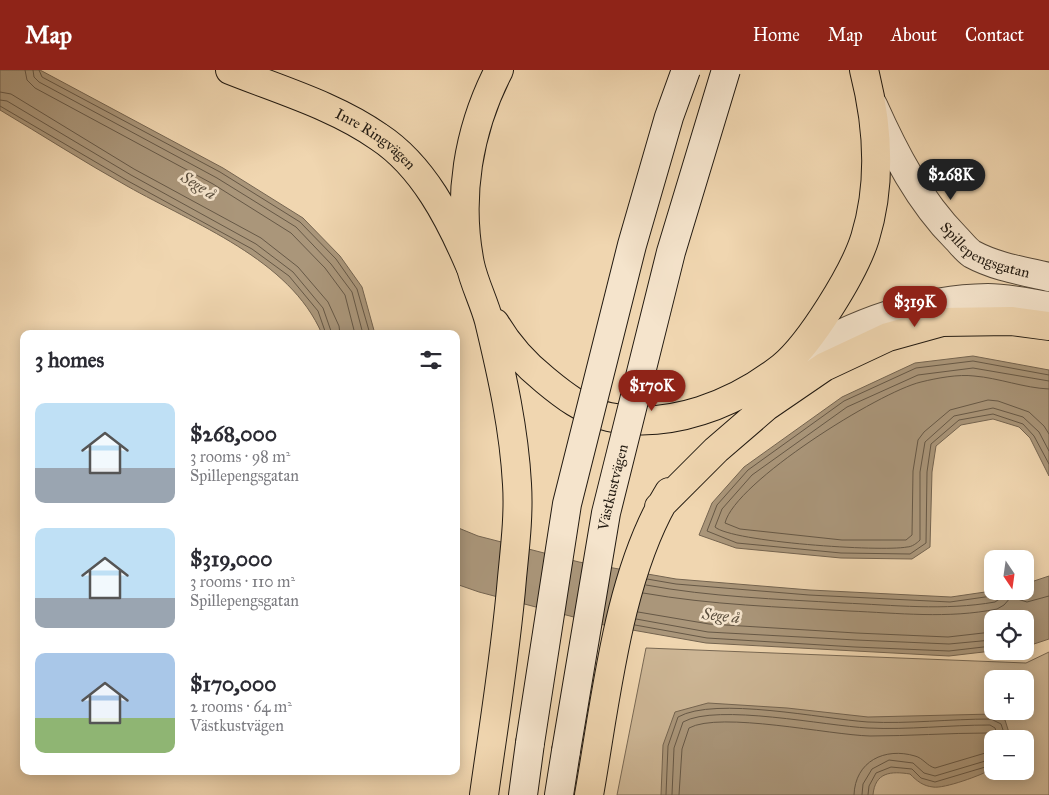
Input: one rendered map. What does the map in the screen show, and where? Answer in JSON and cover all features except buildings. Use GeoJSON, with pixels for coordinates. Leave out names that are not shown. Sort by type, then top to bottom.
{"type":"FeatureCollection","features":[{"type":"Feature","properties":{"kind":"highway","name":"Inre Ringvägen"},"geometry":{"type":"LineString","coordinates":[[230,70],[345,117],[380,137],[412,166],[439,203],[456,233],[470,266]]}},
{"type":"Feature","properties":{"kind":"highway"},"geometry":{"type":"LineString","coordinates":[[484,795],[508,618],[516,532],[517,486],[513,441],[506,399],[485,307],[470,266],[464,190],[468,160],[477,122],[498,70]]}},
{"type":"Feature","properties":{"kind":"highway"},"geometry":{"type":"LineString","coordinates":[[485,307],[500,332],[519,356],[538,374],[568,399],[608,417],[643,421],[684,415],[716,405],[750,389],[783,366],[812,332],[854,265],[865,237],[875,193],[876,148],[872,103],[864,70]]}},
{"type":"Feature","properties":{"kind":"highway"},"geometry":{"type":"LineString","coordinates":[[659,507],[716,450],[767,406],[824,367],[888,337],[942,322],[1011,321],[1049,326]]}},
{"type":"Feature","properties":{"kind":"highway"},"geometry":{"type":"LineString","coordinates":[[589,795],[615,649],[635,563],[659,507],[698,448],[720,419],[750,389]]}},
{"type":"Feature","properties":{"kind":"main road"},"geometry":{"type":"LineString","coordinates":[[523,795],[567,504],[632,245],[669,117],[686,70]]}},
{"type":"Feature","properties":{"kind":"main road","name":"Västkustvägen"},"geometry":{"type":"LineString","coordinates":[[559,795],[606,513],[669,261],[726,70]]}},
{"type":"Feature","properties":{"kind":"main road","name":"Spillepengsgatan"},"geometry":{"type":"LineString","coordinates":[[872,103],[883,128],[922,198],[941,223],[971,253],[995,264],[1049,277]]}},
{"type":"Feature","properties":{"kind":"main road"},"geometry":{"type":"LineString","coordinates":[[783,366],[810,349],[879,317],[916,305],[990,298],[1049,306]]}},
{"type":"Feature","properties":{"kind":"shaded area"},"geometry":{"type":"Polygon","coordinates":[[[646,648],[1026,663],[1049,652],[1049,795],[617,795],[646,648]]]}},
{"type":"Feature","properties":{"kind":"water","name":"Sege å"},"geometry":{"type":"Polygon","coordinates":[[[0,70],[40,70],[223,168],[303,218],[340,256],[362,287],[374,330],[320,330],[307,308],[287,285],[264,264],[238,246],[111,177],[0,110],[0,70]]]}},
{"type":"Feature","properties":{"kind":"water"},"geometry":{"type":"Polygon","coordinates":[[[973,356],[1049,370],[1049,476],[1030,438],[1019,427],[993,419],[961,425],[936,446],[932,472],[930,547],[912,559],[841,558],[736,548],[699,535],[712,503],[744,467],[842,397],[915,363],[973,356]]]}},
{"type":"Feature","properties":{"kind":"water","name":"Sege å"},"geometry":{"type":"Polygon","coordinates":[[[460,529],[478,536],[579,562],[676,579],[810,590],[951,597],[984,592],[984,600],[1034,600],[1034,581],[1049,576],[1049,639],[1034,644],[1034,610],[984,610],[984,652],[949,656],[706,643],[604,625],[460,585],[460,529]]]}},
{"type":"Feature","properties":{"kind":"water"},"geometry":{"type":"Polygon","coordinates":[[[708,703],[787,708],[868,717],[984,714],[984,720],[1005,720],[1008,730],[984,730],[984,773],[945,786],[929,786],[918,781],[910,774],[890,773],[881,777],[877,782],[873,795],[661,795],[663,745],[675,712],[708,703]]]}}]}
